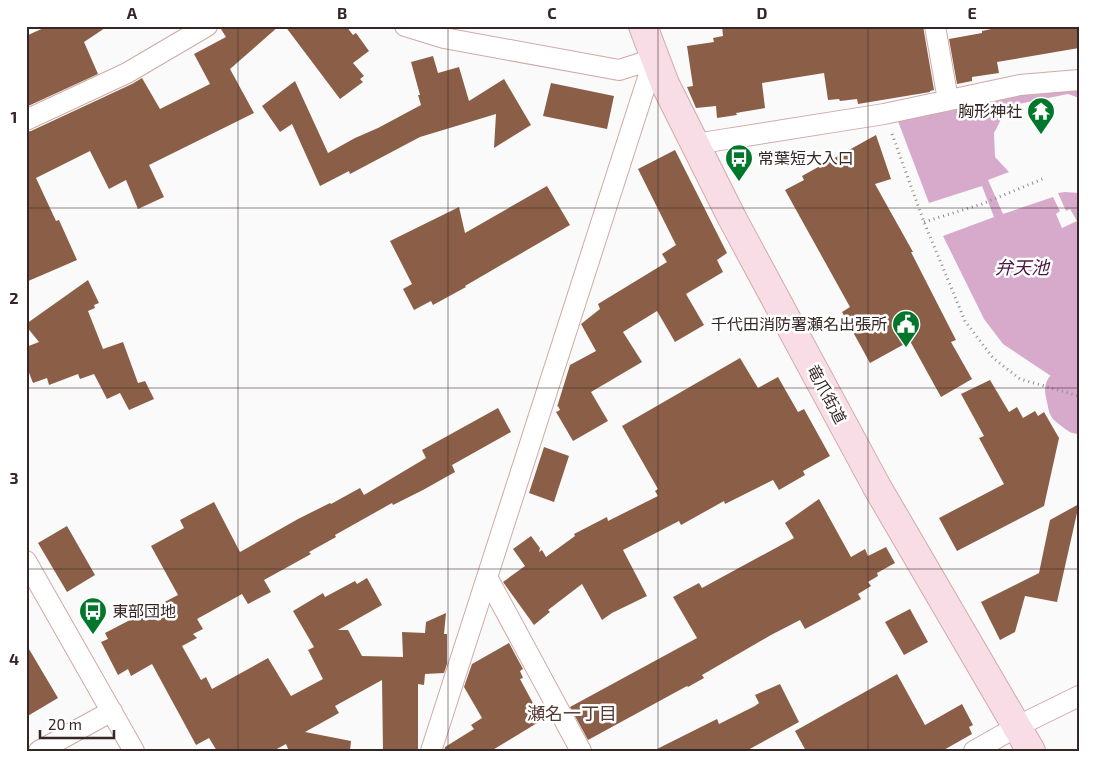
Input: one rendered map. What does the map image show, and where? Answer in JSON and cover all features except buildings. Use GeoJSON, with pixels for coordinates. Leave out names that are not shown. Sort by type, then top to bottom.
{"type":"FeatureCollection","features":[{"type":"Feature","properties":{"kind":"main road","name":"竜爪街道"},"geometry":{"type":"LineString","coordinates":[[643,26],[665,84],[732,218],[877,487],[1031,751]]}},
{"type":"Feature","properties":{"kind":"street"},"geometry":{"type":"LineString","coordinates":[[26,120],[128,73],[207,26]]}},
{"type":"Feature","properties":{"kind":"street"},"geometry":{"type":"LineString","coordinates":[[405,26],[444,38],[619,70],[654,58]]}},
{"type":"Feature","properties":{"kind":"street"},"geometry":{"type":"LineString","coordinates":[[935,26],[948,100]]}},
{"type":"Feature","properties":{"kind":"street"},"geometry":{"type":"LineString","coordinates":[[431,751],[654,58]]}},
{"type":"Feature","properties":{"kind":"street"},"geometry":{"type":"LineString","coordinates":[[695,144],[884,114],[1020,85],[1079,80]]}},
{"type":"Feature","properties":{"kind":"street"},"geometry":{"type":"LineString","coordinates":[[26,561],[134,751]]}},
{"type":"Feature","properties":{"kind":"street"},"geometry":{"type":"LineString","coordinates":[[487,577],[581,751]]}},
{"type":"Feature","properties":{"kind":"street"},"geometry":{"type":"LineString","coordinates":[[974,751],[1018,726],[1079,696]]}},
{"type":"Feature","properties":{"kind":"street"},"geometry":{"type":"LineString","coordinates":[[39,751],[112,711]]}},
{"type":"Feature","properties":{"kind":"path"},"geometry":{"type":"LineString","coordinates":[[884,114],[924,222],[966,321],[993,358],[1020,379],[1079,396]]}},
{"type":"Feature","properties":{"kind":"path"},"geometry":{"type":"LineString","coordinates":[[924,222],[982,204],[1045,178]]}},
{"type":"Feature","properties":{"kind":"water","name":"弁天池"},"geometry":{"type":"Polygon","coordinates":[[[1079,84],[1079,98],[1068,94],[1008,106],[994,133],[995,157],[1009,172],[988,180],[1003,214],[1053,197],[1060,211],[1056,214],[1062,228],[1077,221],[1070,209],[1066,211],[1058,193],[1079,193],[1079,392],[1067,390],[1051,376],[1003,344],[984,319],[943,236],[994,217],[982,186],[929,203],[896,116],[1079,84]]]}},
{"type":"Feature","properties":{"kind":"waterway"},"geometry":{"type":"LineString","coordinates":[[1067,390],[1070,405],[1079,412]]}},
{"type":"Feature","properties":{"kind":"place","name":"胸形神社"},"geometry":{"type":"Point","coordinates":[1041,135]}},
{"type":"Feature","properties":{"kind":"place","name":"常葉短大入口"},"geometry":{"type":"Point","coordinates":[739,182]}},
{"type":"Feature","properties":{"kind":"place","name":"千代田消防署瀬名出張所"},"geometry":{"type":"Point","coordinates":[906,348]}},
{"type":"Feature","properties":{"kind":"place","name":"東部団地"},"geometry":{"type":"Point","coordinates":[93,635]}},
{"type":"Feature","properties":{"kind":"district","name":"瀬名一丁目"},"geometry":{"type":"Point","coordinates":[572,714]}}]}
